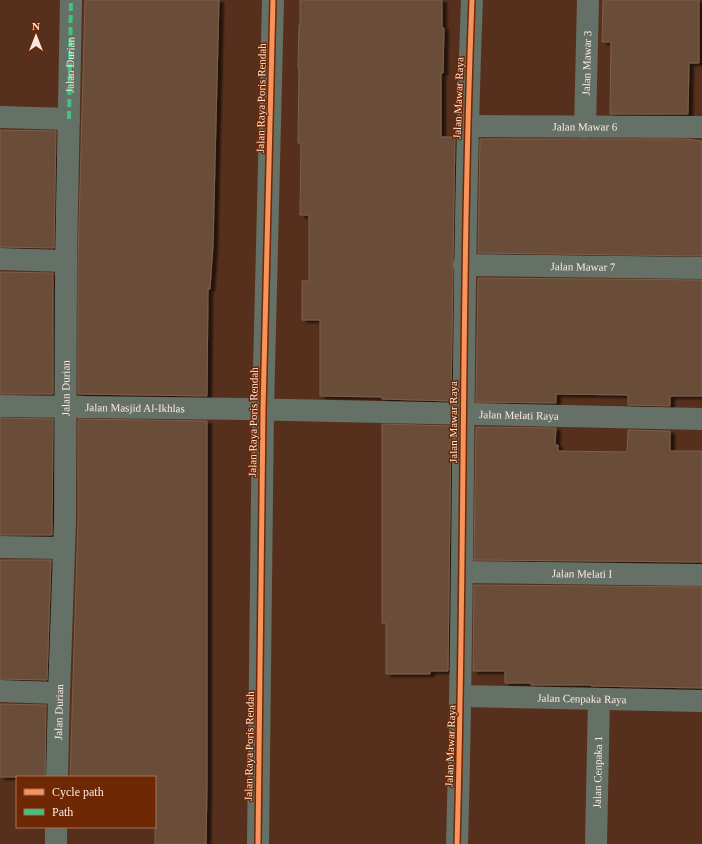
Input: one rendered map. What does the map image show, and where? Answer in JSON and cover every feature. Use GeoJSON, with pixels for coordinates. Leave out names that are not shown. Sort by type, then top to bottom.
{"type":"FeatureCollection","features":[{"type":"Feature","properties":{"kind":"street","name":"Jalan Durian"},"geometry":{"type":"LineString","coordinates":[[57,776],[64,548],[66,260],[71,0]]}},
{"type":"Feature","properties":{"kind":"street","name":"Jalan Raya Poris Rendah"},"geometry":{"type":"LineString","coordinates":[[258,844],[254,410],[273,0]]}},
{"type":"Feature","properties":{"kind":"street","name":"Jalan Mawar Raya"},"geometry":{"type":"LineString","coordinates":[[457,844],[461,696],[464,266],[467,126],[472,0]]}},
{"type":"Feature","properties":{"kind":"street","name":"Jalan Mawar 3"},"geometry":{"type":"LineString","coordinates":[[585,126],[588,0]]}},
{"type":"Feature","properties":{"kind":"street"},"geometry":{"type":"LineString","coordinates":[[0,117],[69,119]]}},
{"type":"Feature","properties":{"kind":"street","name":"Jalan Mawar 6"},"geometry":{"type":"LineString","coordinates":[[467,126],[702,126]]}},
{"type":"Feature","properties":{"kind":"street"},"geometry":{"type":"LineString","coordinates":[[0,259],[66,260]]}},
{"type":"Feature","properties":{"kind":"street","name":"Jalan Mawar 7"},"geometry":{"type":"LineString","coordinates":[[464,266],[702,268]]}},
{"type":"Feature","properties":{"kind":"street","name":"Jalan Masjid Al-Ikhlas"},"geometry":{"type":"LineString","coordinates":[[0,406],[254,410]]}},
{"type":"Feature","properties":{"kind":"street","name":"Jalan Melati Raya"},"geometry":{"type":"LineString","coordinates":[[254,410],[702,419]]}},
{"type":"Feature","properties":{"kind":"street"},"geometry":{"type":"LineString","coordinates":[[0,547],[64,548]]}},
{"type":"Feature","properties":{"kind":"street","name":"Jalan Melati I"},"geometry":{"type":"LineString","coordinates":[[462,572],[702,575]]}},
{"type":"Feature","properties":{"kind":"street"},"geometry":{"type":"LineString","coordinates":[[0,692],[59,693]]}},
{"type":"Feature","properties":{"kind":"street","name":"Jalan Cenpaka Raya"},"geometry":{"type":"LineString","coordinates":[[461,696],[702,701]]}},
{"type":"Feature","properties":{"kind":"street","name":"Jalan Cenpaka 1"},"geometry":{"type":"LineString","coordinates":[[596,844],[599,699]]}},
{"type":"Feature","properties":{"kind":"street"},"geometry":{"type":"LineString","coordinates":[[56,828],[56,844]]}},
{"type":"Feature","properties":{"kind":"building"},"geometry":{"type":"Polygon","coordinates":[[[85,0],[219,0],[213,245],[210,289],[208,289],[207,396],[78,394],[78,261],[85,0]]]}},
{"type":"Feature","properties":{"kind":"building"},"geometry":{"type":"Polygon","coordinates":[[[300,0],[442,0],[442,28],[444,28],[443,73],[441,73],[441,137],[455,137],[451,401],[382,399],[382,397],[320,396],[320,320],[302,320],[302,281],[309,281],[309,215],[300,215],[301,143],[298,143],[298,68],[300,0]]]}},
{"type":"Feature","properties":{"kind":"building"},"geometry":{"type":"Polygon","coordinates":[[[603,0],[699,0],[699,63],[689,63],[688,114],[610,114],[611,42],[602,42],[603,0]]]}},
{"type":"Feature","properties":{"kind":"building"},"geometry":{"type":"Polygon","coordinates":[[[0,130],[56,131],[54,248],[0,247],[0,130]]]}},
{"type":"Feature","properties":{"kind":"building"},"geometry":{"type":"Polygon","coordinates":[[[480,139],[687,139],[702,141],[702,256],[478,253],[480,139]]]}},
{"type":"Feature","properties":{"kind":"building"},"geometry":{"type":"Polygon","coordinates":[[[0,272],[53,273],[53,394],[0,394],[0,272]]]}},
{"type":"Feature","properties":{"kind":"building"},"geometry":{"type":"Polygon","coordinates":[[[478,278],[702,280],[702,396],[670,396],[670,406],[628,405],[628,395],[556,394],[556,403],[476,402],[478,278]]]}},
{"type":"Feature","properties":{"kind":"building"},"geometry":{"type":"Polygon","coordinates":[[[0,418],[53,419],[52,535],[0,535],[0,418]]]}},
{"type":"Feature","properties":{"kind":"building"},"geometry":{"type":"Polygon","coordinates":[[[78,419],[207,421],[206,844],[155,844],[156,776],[70,776],[78,521],[78,419]]]}},
{"type":"Feature","properties":{"kind":"building"},"geometry":{"type":"Polygon","coordinates":[[[382,424],[451,426],[448,671],[430,671],[430,674],[386,674],[386,623],[382,623],[382,424]]]}},
{"type":"Feature","properties":{"kind":"building"},"geometry":{"type":"Polygon","coordinates":[[[476,427],[556,428],[555,445],[558,445],[558,451],[627,452],[628,430],[670,431],[670,451],[702,451],[702,562],[474,560],[476,427]]]}},
{"type":"Feature","properties":{"kind":"building"},"geometry":{"type":"Polygon","coordinates":[[[0,560],[51,560],[47,680],[0,679],[0,560]]]}},
{"type":"Feature","properties":{"kind":"building"},"geometry":{"type":"Polygon","coordinates":[[[474,585],[702,587],[702,688],[531,685],[531,683],[505,683],[505,671],[473,671],[474,585]]]}},
{"type":"Feature","properties":{"kind":"building"},"geometry":{"type":"Polygon","coordinates":[[[0,704],[46,705],[45,776],[0,777],[0,704]]]}},
{"type":"Feature","properties":{"kind":"marked path"},"geometry":{"type":"LineString","coordinates":[[69,119],[71,0]]}},
{"type":"Feature","properties":{"kind":"cycle path"},"geometry":{"type":"LineString","coordinates":[[258,844],[263,410],[273,0]]}},
{"type":"Feature","properties":{"kind":"cycle path"},"geometry":{"type":"LineString","coordinates":[[457,844],[466,211],[472,0]]}}]}
